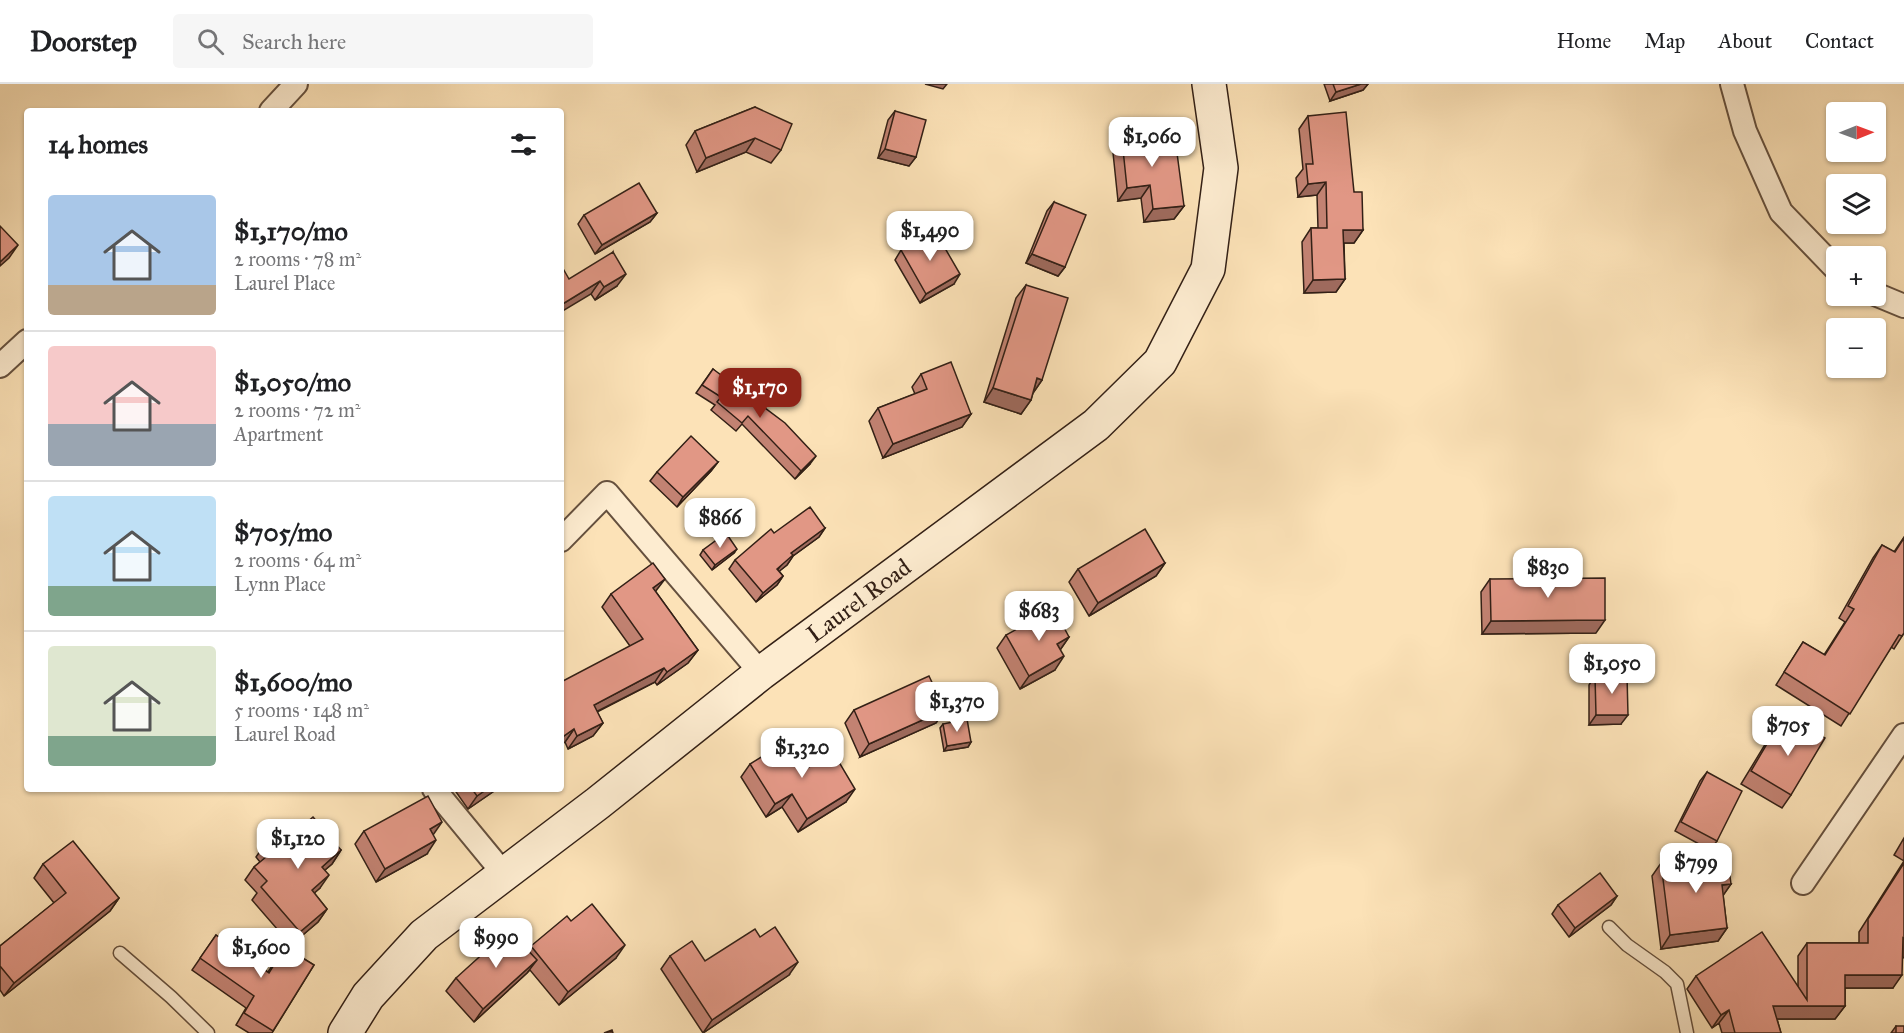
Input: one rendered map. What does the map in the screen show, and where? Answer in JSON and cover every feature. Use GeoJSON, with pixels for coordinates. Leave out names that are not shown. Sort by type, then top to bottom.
{"type":"FeatureCollection","features":[{"type":"Feature","properties":{"kind":"street"},"geometry":{"type":"LineString","coordinates":[[274,108],[296,84]]}},
{"type":"Feature","properties":{"kind":"street","name":"Laurel Road"},"geometry":{"type":"LineString","coordinates":[[345,1033],[368,996],[424,935],[598,803],[761,673],[1096,425],[1160,362],[1208,269],[1221,168],[1209,84]]}},
{"type":"Feature","properties":{"kind":"street"},"geometry":{"type":"LineString","coordinates":[[1732,84],[1745,131],[1781,212],[1826,259]]}},
{"type":"Feature","properties":{"kind":"street"},"geometry":{"type":"LineString","coordinates":[[1886,299],[1904,306]]}},
{"type":"Feature","properties":{"kind":"street"},"geometry":{"type":"LineString","coordinates":[[0,366],[24,344]]}},
{"type":"Feature","properties":{"kind":"street"},"geometry":{"type":"LineString","coordinates":[[564,537],[607,493],[761,673]]}},
{"type":"Feature","properties":{"kind":"street"},"geometry":{"type":"LineString","coordinates":[[1803,883],[1904,735]]}},
{"type":"Feature","properties":{"kind":"street"},"geometry":{"type":"LineString","coordinates":[[436,792],[504,874]]}},
{"type":"Feature","properties":{"kind":"lane"},"geometry":{"type":"LineString","coordinates":[[1609,927],[1627,945],[1665,972],[1677,984],[1687,1033]]}},
{"type":"Feature","properties":{"kind":"lane"},"geometry":{"type":"LineString","coordinates":[[120,953],[208,1033]]}},
{"type":"Feature","properties":{"kind":"building"},"geometry":{"type":"Polygon","coordinates":[[[1333,84],[1361,84],[1336,92],[1333,84]]]}},
{"type":"Feature","properties":{"kind":"building"},"geometry":{"type":"Polygon","coordinates":[[[755,107],[792,124],[781,150],[755,138],[706,158],[695,131],[755,107]]]}},
{"type":"Feature","properties":{"kind":"building"},"geometry":{"type":"Polygon","coordinates":[[[895,111],[926,120],[916,157],[885,149],[895,111]]]}},
{"type":"Feature","properties":{"kind":"building"},"geometry":{"type":"Polygon","coordinates":[[[1346,112],[1354,192],[1362,192],[1363,230],[1343,230],[1345,279],[1313,280],[1311,228],[1327,228],[1326,182],[1308,184],[1306,164],[1313,164],[1308,116],[1346,112]]]}},
{"type":"Feature","properties":{"kind":"building"},"geometry":{"type":"Polygon","coordinates":[[[1153,126],[1157,155],[1177,153],[1184,206],[1153,209],[1150,185],[1127,188],[1121,130],[1153,126]]]}},
{"type":"Feature","properties":{"kind":"building"},"geometry":{"type":"Polygon","coordinates":[[[639,183],[657,213],[602,245],[584,215],[639,183]]]}},
{"type":"Feature","properties":{"kind":"building"},"geometry":{"type":"Polygon","coordinates":[[[1054,202],[1086,215],[1065,267],[1032,254],[1054,202]]]}},
{"type":"Feature","properties":{"kind":"building"},"geometry":{"type":"Polygon","coordinates":[[[0,226],[18,245],[0,262],[0,226]]]}},
{"type":"Feature","properties":{"kind":"building"},"geometry":{"type":"Polygon","coordinates":[[[935,231],[960,274],[926,294],[901,250],[935,231]]]}},
{"type":"Feature","properties":{"kind":"building"},"geometry":{"type":"Polygon","coordinates":[[[613,252],[626,274],[604,287],[600,281],[564,303],[564,270],[569,279],[613,252]]]}},
{"type":"Feature","properties":{"kind":"building"},"geometry":{"type":"Polygon","coordinates":[[[1026,285],[1068,298],[1042,380],[1037,378],[1031,400],[993,388],[1026,285]]]}},
{"type":"Feature","properties":{"kind":"building"},"geometry":{"type":"Polygon","coordinates":[[[951,362],[971,414],[893,444],[878,408],[927,389],[921,374],[951,362]]]}},
{"type":"Feature","properties":{"kind":"building"},"geometry":{"type":"Polygon","coordinates":[[[713,369],[785,423],[816,456],[801,471],[748,416],[742,423],[717,402],[721,397],[702,385],[713,369]]]}},
{"type":"Feature","properties":{"kind":"building"},"geometry":{"type":"Polygon","coordinates":[[[691,436],[718,462],[683,497],[657,472],[691,436]]]}},
{"type":"Feature","properties":{"kind":"building"},"geometry":{"type":"Polygon","coordinates":[[[810,507],[825,528],[791,553],[793,555],[777,569],[783,576],[763,593],[735,560],[771,529],[774,533],[810,507]]]}},
{"type":"Feature","properties":{"kind":"building"},"geometry":{"type":"Polygon","coordinates":[[[1145,529],[1165,563],[1098,603],[1078,569],[1145,529]]]}},
{"type":"Feature","properties":{"kind":"building"},"geometry":{"type":"Polygon","coordinates":[[[726,533],[737,549],[715,565],[703,550],[726,533]]]}},
{"type":"Feature","properties":{"kind":"building"},"geometry":{"type":"Polygon","coordinates":[[[1904,538],[1904,633],[1902,636],[1899,635],[1850,714],[1784,672],[1803,642],[1825,655],[1854,609],[1848,606],[1882,545],[1895,552],[1904,538]]]}},
{"type":"Feature","properties":{"kind":"building"},"geometry":{"type":"Polygon","coordinates":[[[653,563],[665,579],[653,588],[698,650],[667,672],[664,668],[594,705],[603,723],[577,736],[574,729],[564,736],[564,680],[643,639],[611,594],[653,563]]]}},
{"type":"Feature","properties":{"kind":"building"},"geometry":{"type":"Polygon","coordinates":[[[1605,578],[1605,620],[1491,621],[1490,579],[1605,578]]]}},
{"type":"Feature","properties":{"kind":"building"},"geometry":{"type":"Polygon","coordinates":[[[1054,609],[1069,637],[1057,644],[1064,656],[1029,676],[1006,635],[1054,609]]]}},
{"type":"Feature","properties":{"kind":"building"},"geometry":{"type":"Polygon","coordinates":[[[1627,675],[1628,715],[1596,715],[1595,676],[1627,675]]]}},
{"type":"Feature","properties":{"kind":"building"},"geometry":{"type":"Polygon","coordinates":[[[929,676],[945,710],[869,744],[854,710],[929,676]]]}},
{"type":"Feature","properties":{"kind":"building"},"geometry":{"type":"Polygon","coordinates":[[[967,719],[971,742],[947,746],[943,724],[967,719]]]}},
{"type":"Feature","properties":{"kind":"building"},"geometry":{"type":"Polygon","coordinates":[[[1800,723],[1825,738],[1791,795],[1751,771],[1778,725],[1794,734],[1800,723]]]}},
{"type":"Feature","properties":{"kind":"building"},"geometry":{"type":"Polygon","coordinates":[[[787,741],[804,770],[833,752],[855,789],[807,819],[792,794],[775,804],[750,764],[787,741]]]}},
{"type":"Feature","properties":{"kind":"building"},"geometry":{"type":"Polygon","coordinates":[[[1707,772],[1742,791],[1717,841],[1681,822],[1707,772]]]}},
{"type":"Feature","properties":{"kind":"building"},"geometry":{"type":"Polygon","coordinates":[[[428,796],[442,822],[430,829],[436,840],[385,869],[364,831],[428,796]]]}},
{"type":"Feature","properties":{"kind":"building"},"geometry":{"type":"Polygon","coordinates":[[[313,817],[341,850],[322,867],[329,875],[312,890],[327,909],[300,932],[261,887],[267,881],[254,867],[272,852],[265,844],[292,820],[299,829],[313,817]]]}},
{"type":"Feature","properties":{"kind":"building"},"geometry":{"type":"Polygon","coordinates":[[[73,841],[119,898],[14,983],[0,966],[0,946],[66,893],[43,864],[73,841]]]}},
{"type":"Feature","properties":{"kind":"building"},"geometry":{"type":"Polygon","coordinates":[[[1727,854],[1731,884],[1722,885],[1727,928],[1670,935],[1661,863],[1727,854]]]}},
{"type":"Feature","properties":{"kind":"building"},"geometry":{"type":"Polygon","coordinates":[[[1904,863],[1902,975],[1845,975],[1845,1006],[1773,1006],[1781,1033],[1735,1033],[1729,1010],[1721,1015],[1696,976],[1762,932],[1807,1000],[1807,943],[1868,943],[1868,919],[1904,863]]]}},
{"type":"Feature","properties":{"kind":"building"},"geometry":{"type":"Polygon","coordinates":[[[1600,873],[1617,896],[1575,928],[1558,905],[1600,873]]]}},
{"type":"Feature","properties":{"kind":"building"},"geometry":{"type":"Polygon","coordinates":[[[592,904],[625,945],[568,992],[531,946],[567,916],[571,921],[592,904]]]}},
{"type":"Feature","properties":{"kind":"building"},"geometry":{"type":"Polygon","coordinates":[[[775,927],[798,962],[712,1020],[670,956],[692,941],[705,961],[755,929],[760,937],[775,927]]]}},
{"type":"Feature","properties":{"kind":"building"},"geometry":{"type":"Polygon","coordinates":[[[509,930],[537,960],[483,1009],[456,978],[509,930]]]}},
{"type":"Feature","properties":{"kind":"building"},"geometry":{"type":"Polygon","coordinates":[[[216,935],[269,973],[285,947],[314,965],[273,1031],[244,1013],[254,996],[200,958],[216,935]]]}},
{"type":"Feature","properties":{"kind":"building"},"geometry":{"type":"Polygon","coordinates":[[[1896,1026],[1904,1026],[1904,1033],[1896,1033],[1896,1026]]]}}]}
